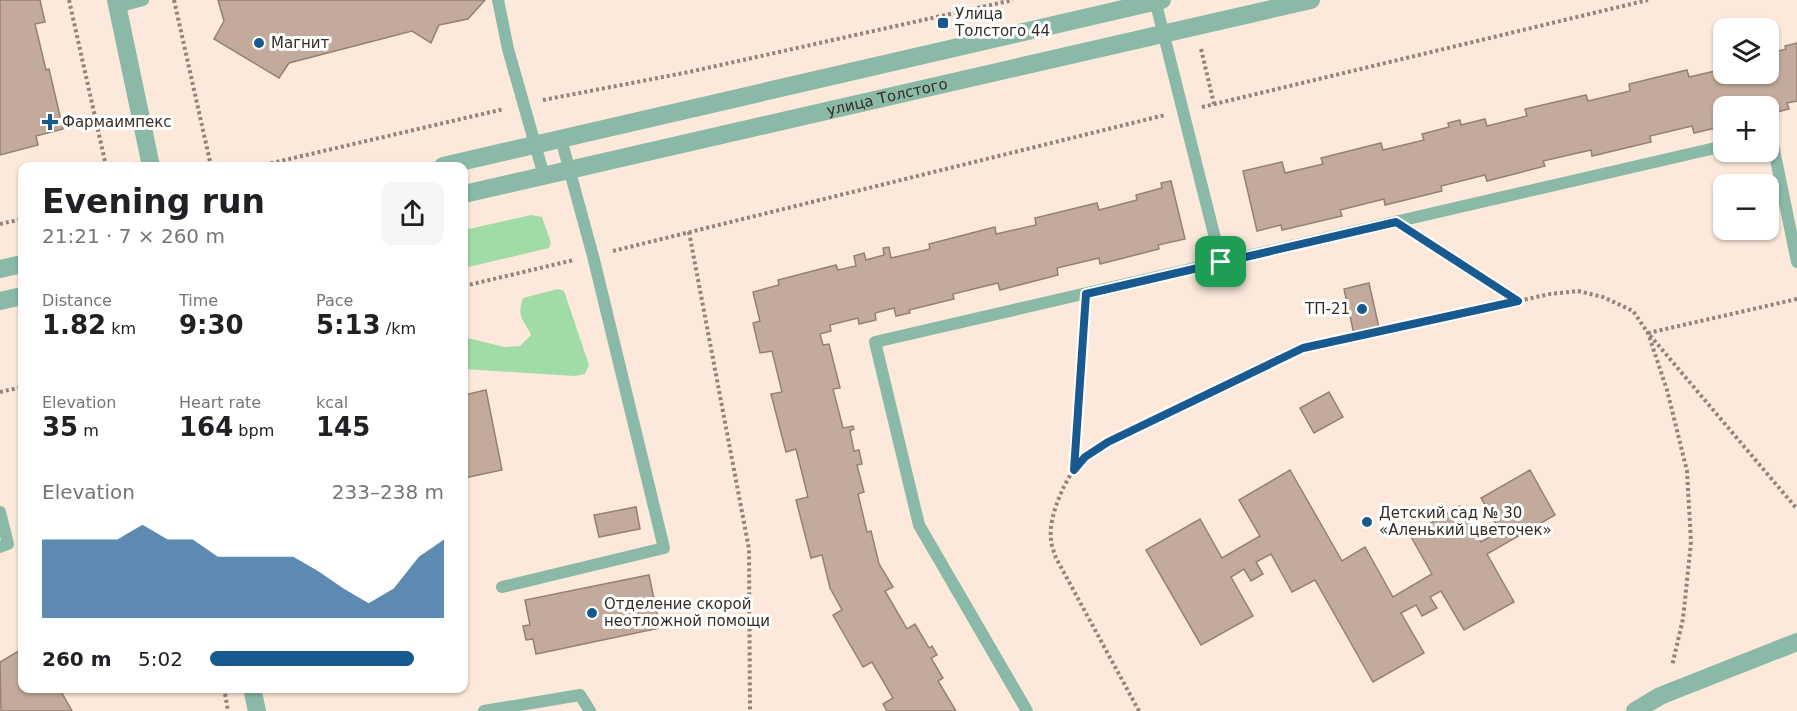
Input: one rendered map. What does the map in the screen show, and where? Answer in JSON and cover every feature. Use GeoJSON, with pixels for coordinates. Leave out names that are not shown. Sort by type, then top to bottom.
{"type":"FeatureCollection","features":[{"type":"Feature","properties":{"kind":"street"},"geometry":{"type":"LineString","coordinates":[[461,162],[1158,0]]}},
{"type":"Feature","properties":{"kind":"street","name":"улица Толстого"},"geometry":{"type":"LineString","coordinates":[[468,193],[1311,0]]}},
{"type":"Feature","properties":{"kind":"street"},"geometry":{"type":"LineString","coordinates":[[116,3],[150,162]]}},
{"type":"Feature","properties":{"kind":"street"},"geometry":{"type":"LineString","coordinates":[[0,269],[18,265]]}},
{"type":"Feature","properties":{"kind":"street"},"geometry":{"type":"LineString","coordinates":[[0,301],[18,297]]}},
{"type":"Feature","properties":{"kind":"street"},"geometry":{"type":"LineString","coordinates":[[1635,711],[1660,696],[1797,642]]}},
{"type":"Feature","properties":{"kind":"street"},"geometry":{"type":"LineString","coordinates":[[253,693],[257,711]]}},
{"type":"Feature","properties":{"kind":"lane"},"geometry":{"type":"LineString","coordinates":[[116,3],[143,0]]}},
{"type":"Feature","properties":{"kind":"lane"},"geometry":{"type":"LineString","coordinates":[[498,0],[508,50],[544,176]]}},
{"type":"Feature","properties":{"kind":"lane"},"geometry":{"type":"LineString","coordinates":[[1158,0],[1164,34],[1221,262]]}},
{"type":"Feature","properties":{"kind":"lane"},"geometry":{"type":"LineString","coordinates":[[502,587],[664,548],[593,256],[561,139]]}},
{"type":"Feature","properties":{"kind":"lane"},"geometry":{"type":"LineString","coordinates":[[1027,711],[919,525],[875,342],[1713,149]]}},
{"type":"Feature","properties":{"kind":"lane"},"geometry":{"type":"LineString","coordinates":[[1777,162],[1797,262]]}},
{"type":"Feature","properties":{"kind":"lane"},"geometry":{"type":"LineString","coordinates":[[0,512],[8,544],[0,547]]}},
{"type":"Feature","properties":{"kind":"lane"},"geometry":{"type":"LineString","coordinates":[[484,711],[580,695],[590,711]]}},
{"type":"Feature","properties":{"kind":"path"},"geometry":{"type":"LineString","coordinates":[[69,0],[105,162]]}},
{"type":"Feature","properties":{"kind":"path"},"geometry":{"type":"LineString","coordinates":[[174,0],[210,162]]}},
{"type":"Feature","properties":{"kind":"path"},"geometry":{"type":"LineString","coordinates":[[276,162],[523,104],[689,72],[1013,0]]}},
{"type":"Feature","properties":{"kind":"path"},"geometry":{"type":"LineString","coordinates":[[468,285],[1648,0]]}},
{"type":"Feature","properties":{"kind":"path"},"geometry":{"type":"LineString","coordinates":[[0,224],[18,220]]}},
{"type":"Feature","properties":{"kind":"path"},"geometry":{"type":"LineString","coordinates":[[1396,222],[1518,301]]}},
{"type":"Feature","properties":{"kind":"path"},"geometry":{"type":"LineString","coordinates":[[689,232],[749,549],[750,711]]}},
{"type":"Feature","properties":{"kind":"path"},"geometry":{"type":"LineString","coordinates":[[1138,711],[1056,558],[1050,538],[1060,495],[1074,470],[1085,457],[1108,442],[1303,348],[1550,294],[1578,291],[1604,297],[1633,311],[1648,333],[1797,509]]}},
{"type":"Feature","properties":{"kind":"path"},"geometry":{"type":"LineString","coordinates":[[1074,470],[1086,294]]}},
{"type":"Feature","properties":{"kind":"path"},"geometry":{"type":"LineString","coordinates":[[1648,333],[1797,300]]}},
{"type":"Feature","properties":{"kind":"path"},"geometry":{"type":"LineString","coordinates":[[1648,333],[1667,390],[1687,471],[1691,542],[1683,619],[1670,674],[1660,696]]}},
{"type":"Feature","properties":{"kind":"path"},"geometry":{"type":"LineString","coordinates":[[0,392],[18,388]]}},
{"type":"Feature","properties":{"kind":"path"},"geometry":{"type":"LineString","coordinates":[[225,693],[228,711]]}},
{"type":"Feature","properties":{"kind":"green space"},"geometry":{"type":"Polygon","coordinates":[[[531,215],[542,217],[551,243],[549,248],[468,267],[468,229],[531,215]]]}},
{"type":"Feature","properties":{"kind":"green space"},"geometry":{"type":"Polygon","coordinates":[[[558,289],[564,291],[589,365],[585,374],[575,376],[468,369],[468,338],[504,347],[520,346],[531,335],[520,310],[523,298],[558,289]]]}},
{"type":"Feature","properties":{"kind":"building"},"geometry":{"type":"Polygon","coordinates":[[[0,0],[40,0],[45,22],[35,24],[46,70],[49,69],[63,129],[36,136],[38,145],[0,155],[0,0]]]}},
{"type":"Feature","properties":{"kind":"building"},"geometry":{"type":"Polygon","coordinates":[[[218,0],[485,0],[468,19],[439,25],[431,43],[412,31],[289,63],[279,78],[214,39],[224,21],[218,0]]]}},
{"type":"Feature","properties":{"kind":"building"},"geometry":{"type":"Polygon","coordinates":[[[1797,43],[1797,101],[1787,103],[1789,109],[1779,112],[1779,96],[1713,96],[1713,129],[1694,133],[1692,126],[1650,136],[1651,142],[1592,156],[1591,150],[1543,161],[1545,166],[1487,181],[1485,175],[1441,186],[1442,191],[1385,205],[1384,199],[1340,210],[1342,216],[1282,230],[1281,225],[1257,231],[1243,171],[1282,162],[1285,173],[1323,164],[1321,158],[1381,143],[1383,150],[1424,140],[1422,134],[1449,127],[1448,123],[1460,120],[1461,125],[1485,119],[1487,126],[1527,116],[1525,109],[1586,95],[1588,101],[1630,91],[1629,84],[1687,70],[1689,77],[1713,72],[1713,84],[1779,84],[1779,51],[1786,49],[1785,46],[1797,43]]]}},
{"type":"Feature","properties":{"kind":"building"},"geometry":{"type":"Polygon","coordinates":[[[1171,181],[1185,239],[1158,245],[1159,249],[1100,264],[1099,258],[1057,268],[1058,275],[1000,290],[998,283],[953,294],[954,299],[909,310],[910,313],[896,316],[894,308],[875,313],[876,320],[859,324],[858,318],[830,325],[831,331],[820,334],[823,345],[829,344],[840,388],[833,389],[843,428],[853,426],[854,429],[850,431],[854,451],[859,450],[862,464],[857,465],[864,492],[858,494],[867,532],[871,531],[879,564],[893,587],[885,591],[907,629],[915,624],[929,648],[932,646],[937,655],[931,658],[943,678],[938,681],[956,711],[887,711],[883,704],[893,698],[872,662],[863,667],[833,615],[842,610],[830,588],[822,555],[811,558],[796,500],[808,497],[796,449],[786,452],[771,394],[782,392],[772,351],[760,353],[753,323],[760,321],[753,292],[779,285],[778,280],[836,265],[838,270],[856,266],[854,256],[864,253],[866,260],[884,255],[883,248],[889,247],[891,258],[930,249],[929,244],[995,227],[996,234],[1036,225],[1035,218],[1097,203],[1099,210],[1137,200],[1136,195],[1162,188],[1161,183],[1171,181]]]}},
{"type":"Feature","properties":{"kind":"building","name":"ТП-21"},"geometry":{"type":"Polygon","coordinates":[[[1369,283],[1379,328],[1354,334],[1344,289],[1369,283]]]}},
{"type":"Feature","properties":{"kind":"building"},"geometry":{"type":"Polygon","coordinates":[[[486,390],[502,470],[468,477],[468,394],[486,390]]]}},
{"type":"Feature","properties":{"kind":"building"},"geometry":{"type":"Polygon","coordinates":[[[1329,392],[1343,417],[1314,433],[1300,408],[1329,392]]]}},
{"type":"Feature","properties":{"kind":"building"},"geometry":{"type":"Polygon","coordinates":[[[1290,470],[1342,561],[1365,547],[1393,597],[1432,574],[1410,535],[1460,506],[1481,542],[1500,531],[1481,498],[1530,470],[1555,515],[1487,554],[1514,602],[1464,630],[1441,591],[1430,597],[1437,608],[1422,616],[1416,605],[1401,613],[1424,653],[1373,682],[1315,580],[1292,592],[1271,554],[1256,562],[1263,574],[1251,581],[1244,569],[1231,577],[1253,616],[1201,645],[1146,550],[1200,519],[1222,558],[1260,536],[1239,500],[1290,470]]]}},
{"type":"Feature","properties":{"kind":"building"},"geometry":{"type":"Polygon","coordinates":[[[636,507],[640,529],[599,537],[594,515],[636,507]]]}},
{"type":"Feature","properties":{"kind":"building","name":"Отделение скорой неотложной помощи"},"geometry":{"type":"Polygon","coordinates":[[[649,575],[660,628],[536,654],[533,639],[526,640],[523,626],[530,625],[525,600],[649,575]]]}},
{"type":"Feature","properties":{"kind":"building"},"geometry":{"type":"Polygon","coordinates":[[[18,651],[18,693],[62,693],[72,711],[1,711],[0,662],[18,651]]]}},
{"type":"Feature","properties":{"kind":"place","name":"Улица Толстого 44"},"geometry":{"type":"Point","coordinates":[943,23]}},
{"type":"Feature","properties":{"kind":"place","name":"Магнит"},"geometry":{"type":"Point","coordinates":[259,43]}},
{"type":"Feature","properties":{"kind":"place","name":"Фармаимпекс"},"geometry":{"type":"Point","coordinates":[50,122]}},
{"type":"Feature","properties":{"kind":"place","name":"ТП-21"},"geometry":{"type":"Point","coordinates":[1362,309]}},
{"type":"Feature","properties":{"kind":"place","name":"Детский сад № 30 «Аленький цветочек»"},"geometry":{"type":"Point","coordinates":[1367,522]}},
{"type":"Feature","properties":{"kind":"place","name":"Отделение скорой неотложной помощи"},"geometry":{"type":"Point","coordinates":[592,613]}},
{"type":"Feature","properties":{"kind":"route"},"geometry":{"type":"LineString","coordinates":[[1396,222],[1518,301],[1303,348],[1108,442],[1085,457],[1074,470],[1086,294],[1221,262],[1396,222]]}}]}
